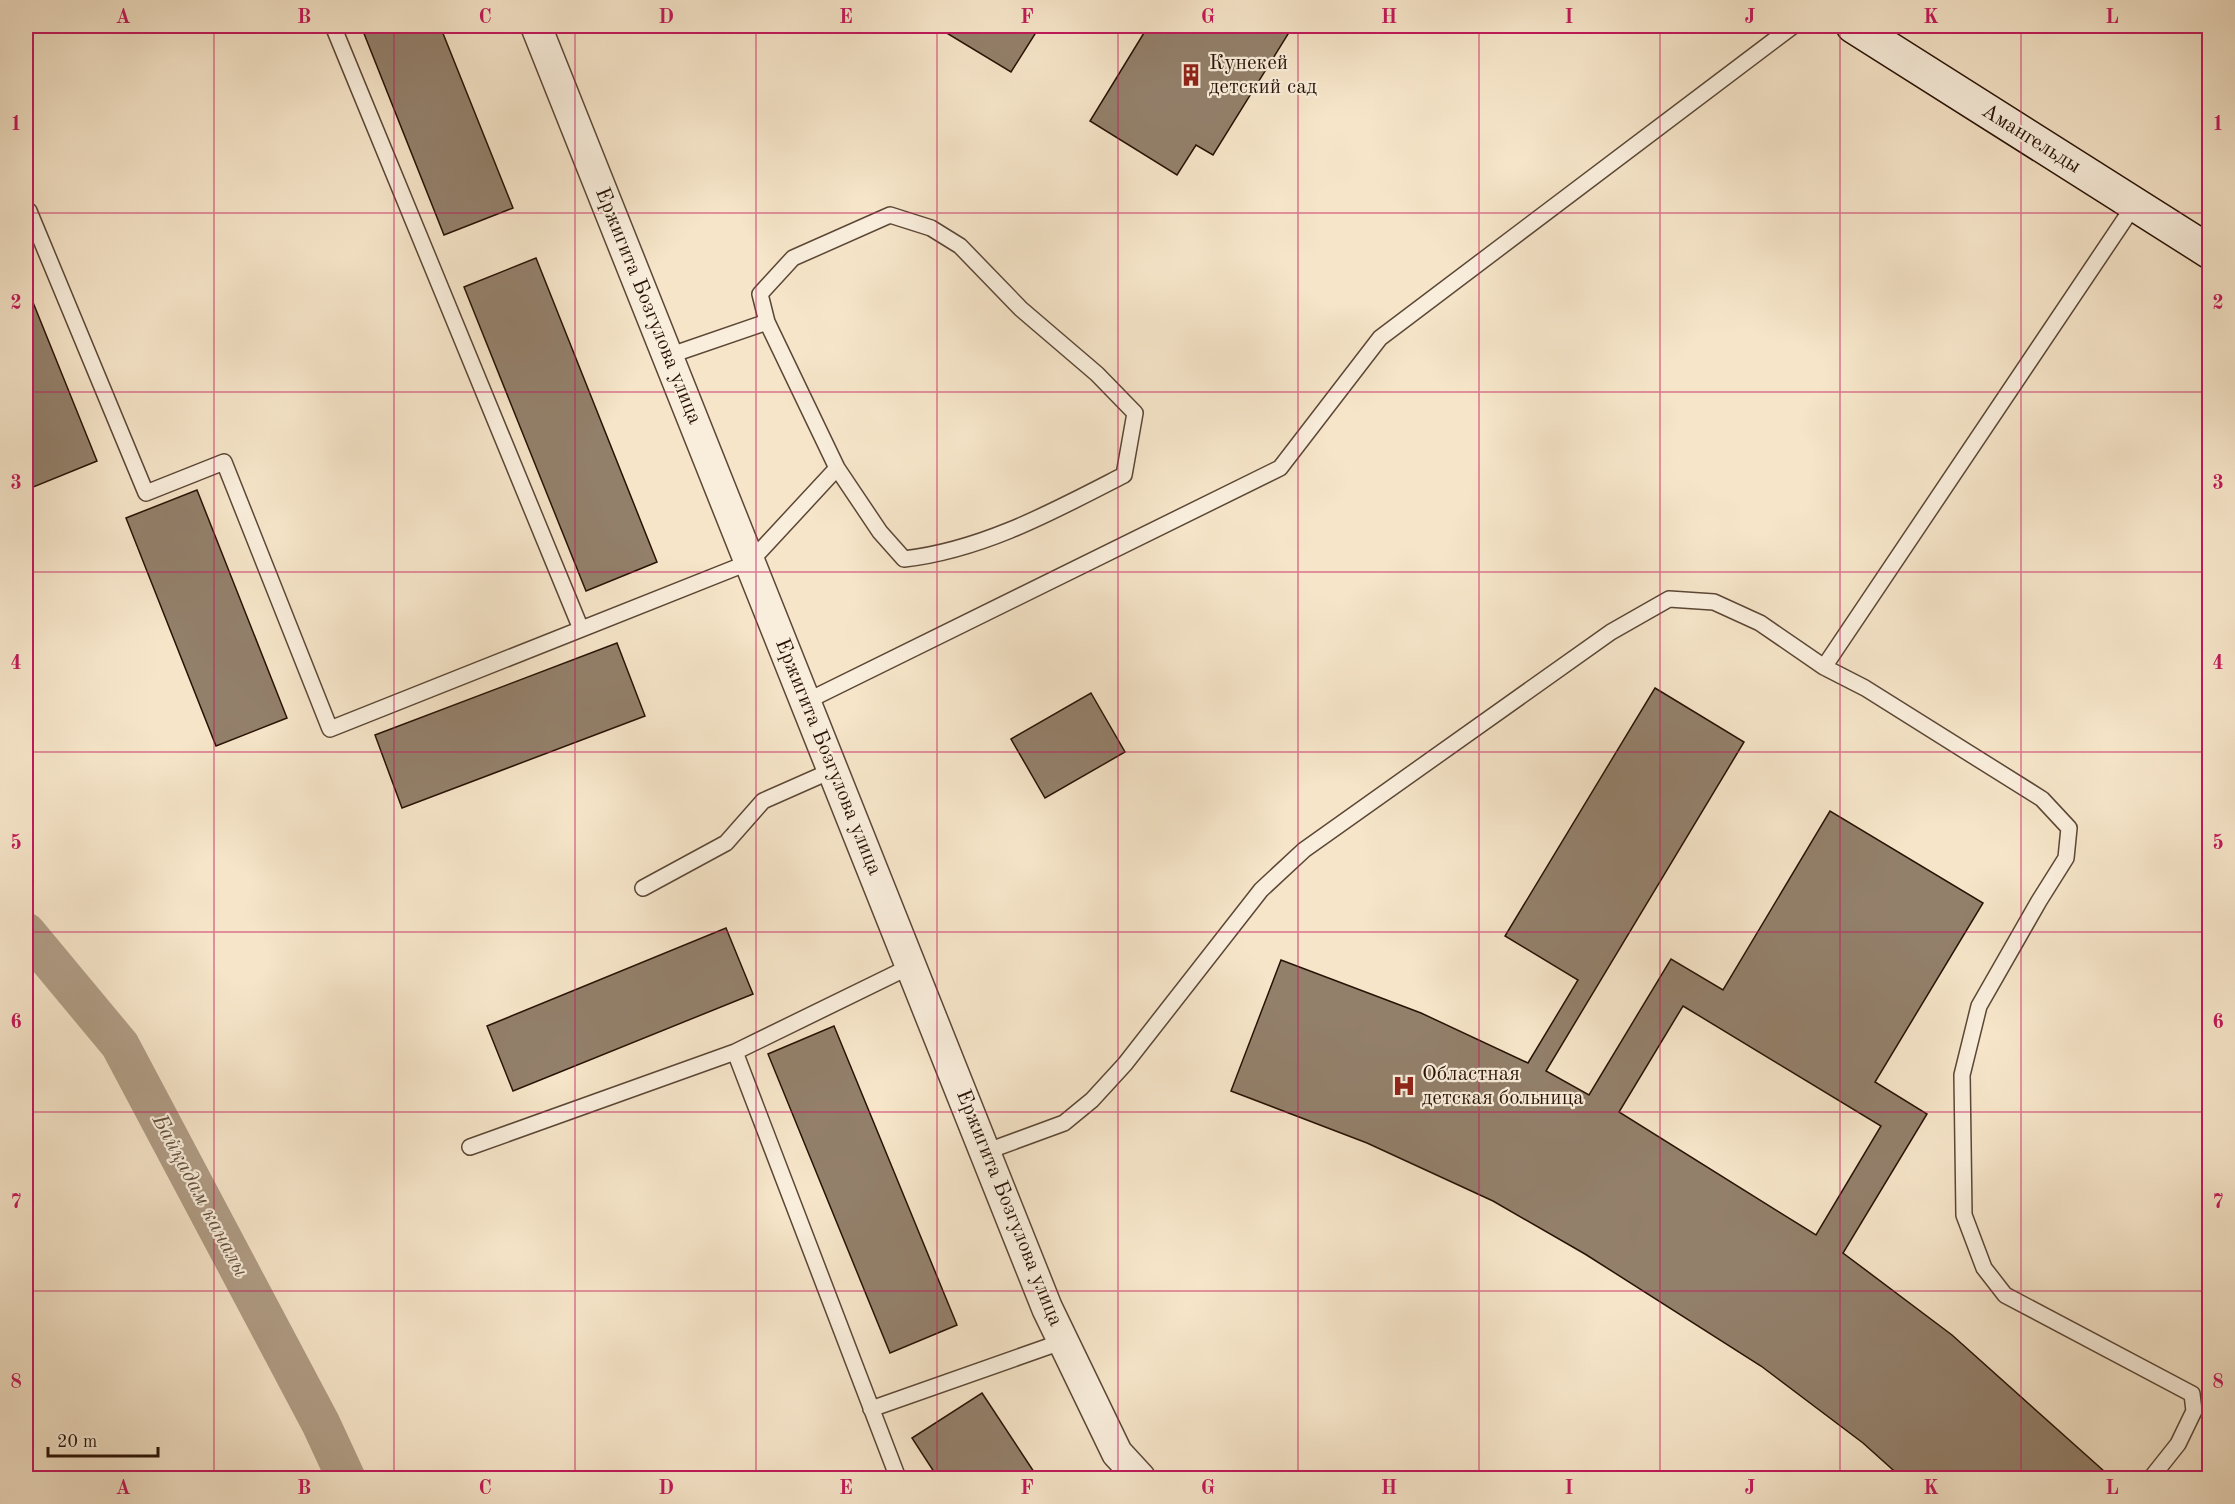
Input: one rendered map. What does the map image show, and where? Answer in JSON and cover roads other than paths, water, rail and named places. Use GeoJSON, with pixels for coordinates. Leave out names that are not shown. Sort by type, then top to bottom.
{"type":"FeatureCollection","features":[{"type":"Feature","properties":{"kind":"main road","name":"Амангельды"},"geometry":{"type":"LineString","coordinates":[[1854,26],[2210,252]]}},
{"type":"Feature","properties":{"kind":"street","name":"Ержигита Бозгулова улица"},"geometry":{"type":"LineString","coordinates":[[536,26],[1047,1308],[1118,1453],[1140,1479]]}},
{"type":"Feature","properties":{"kind":"lane"},"geometry":{"type":"LineString","coordinates":[[333,26],[581,629]]}},
{"type":"Feature","properties":{"kind":"lane"},"geometry":{"type":"LineString","coordinates":[[805,702],[1280,468],[1380,338],[1793,26]]}},
{"type":"Feature","properties":{"kind":"lane"},"geometry":{"type":"LineString","coordinates":[[1824,667],[2135,204]]}},
{"type":"Feature","properties":{"kind":"lane"},"geometry":{"type":"LineString","coordinates":[[26,213],[29,211],[146,493],[224,462],[330,729],[750,562],[837,468]]}},
{"type":"Feature","properties":{"kind":"lane"},"geometry":{"type":"LineString","coordinates":[[890,215],[931,228],[960,246],[1021,309],[1097,374],[1135,413],[1124,475],[1023,526],[932,556],[904,559],[880,532],[837,468],[767,322],[760,294],[793,258],[890,215]]}},
{"type":"Feature","properties":{"kind":"lane"},"geometry":{"type":"LineString","coordinates":[[668,356],[767,322]]}},
{"type":"Feature","properties":{"kind":"lane"},"geometry":{"type":"LineString","coordinates":[[985,1152],[1064,1123],[1092,1100],[1125,1064],[1261,890],[1304,850],[1611,632],[1669,599],[1714,602],[1760,623],[1824,667],[1865,688],[2042,799],[2068,828],[2066,858],[2038,901],[1979,1006],[1962,1075],[1964,1215],[1984,1268],[2005,1295],[2192,1394],[2194,1411],[2178,1444],[2151,1479]]}},
{"type":"Feature","properties":{"kind":"lane"},"geometry":{"type":"LineString","coordinates":[[643,888],[726,843],[763,801],[833,770]]}},
{"type":"Feature","properties":{"kind":"lane"},"geometry":{"type":"LineString","coordinates":[[470,1147],[735,1052],[911,966]]}},
{"type":"Feature","properties":{"kind":"lane"},"geometry":{"type":"LineString","coordinates":[[735,1052],[898,1479]]}},
{"type":"Feature","properties":{"kind":"lane"},"geometry":{"type":"LineString","coordinates":[[871,1409],[1064,1341]]}},
{"type":"Feature","properties":{"kind":"waterway","name":"Байқадам каналы"},"geometry":{"type":"LineString","coordinates":[[26,932],[120,1045],[321,1424],[346,1478]]}},
{"type":"Feature","properties":{"kind":"place","name":"Кунекей детский сад"},"geometry":{"type":"Point","coordinates":[1191,75]}},
{"type":"Feature","properties":{"kind":"place","name":"Областная детская больница"},"geometry":{"type":"Point","coordinates":[1404,1086]}}]}
